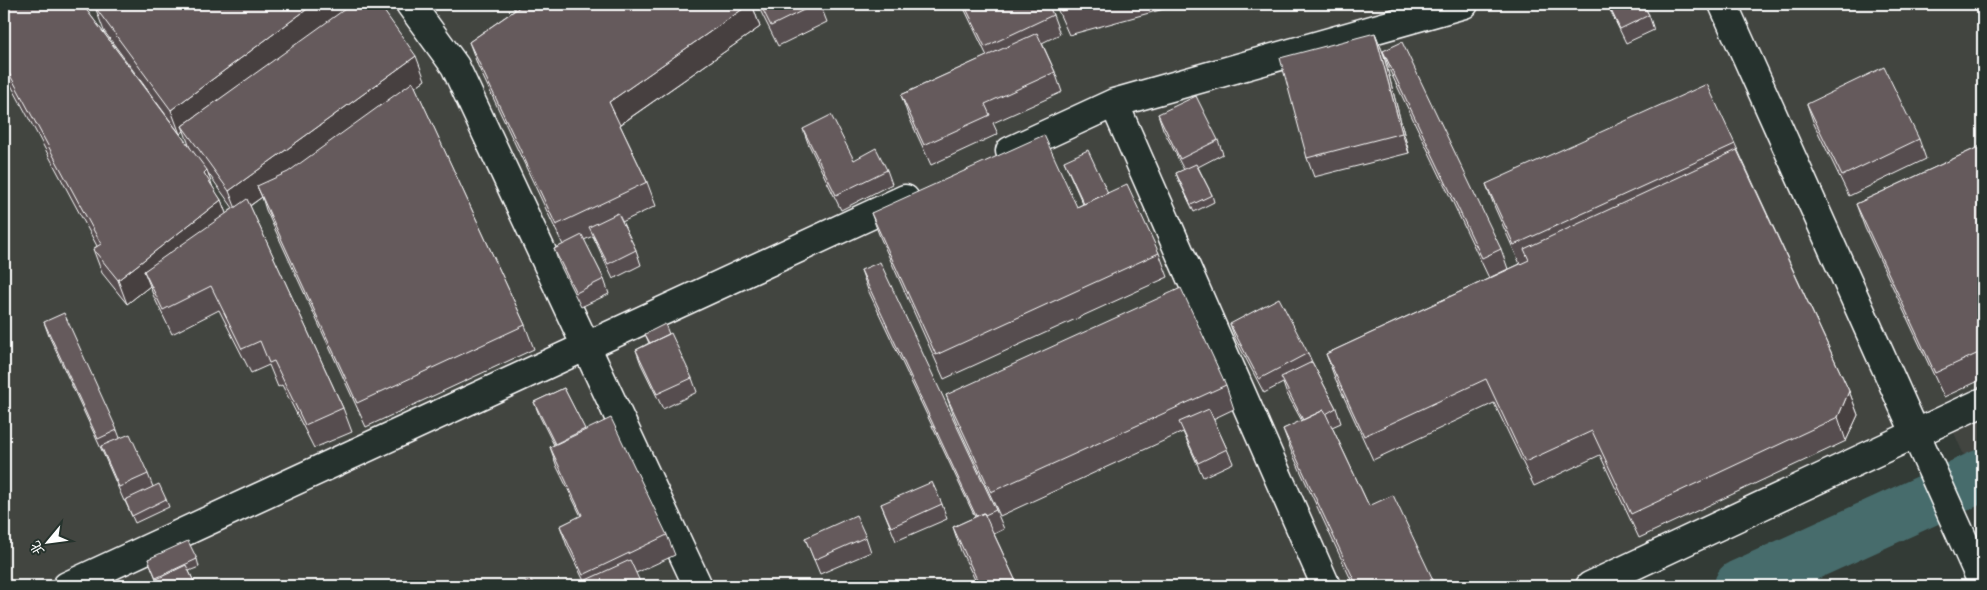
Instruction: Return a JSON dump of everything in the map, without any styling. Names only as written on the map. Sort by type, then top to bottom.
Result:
[{"type":"lane","points":[[410,4],[455,66],[698,586]]},
{"type":"lane","points":[[989,161],[1114,103],[1464,4]]},
{"type":"lane","points":[[1723,4],[1916,434],[1980,584]]},
{"type":"lane","points":[[1114,103],[1326,586]]},
{"type":"lane","points":[[67,586],[99,580],[586,346],[926,190]]},
{"type":"lane","points":[[1590,586],[1983,402]]},
{"type":"shaded area","points":[[4,4],[1983,4],[1983,497],[1944,411],[1562,586],[4,586]]},
{"type":"building","points":[[4,4],[82,4],[207,170],[204,173],[221,200],[118,280],[93,249],[101,244],[4,64]]},
{"type":"building","points":[[100,4],[314,4],[171,110],[95,7]]},
{"type":"building","points":[[352,4],[379,4],[416,56],[229,191],[182,126]]},
{"type":"building","points":[[524,4],[750,4],[609,102],[647,182],[556,225],[469,42]]},
{"type":"building","points":[[760,4],[816,4],[771,26]]},
{"type":"building","points":[[964,4],[1048,4],[1053,15],[985,47]]},
{"type":"building","points":[[1057,4],[1087,4],[1061,11]]},
{"type":"building","points":[[1608,4],[1643,4],[1649,15],[1620,29]]},
{"type":"building","points":[[1037,33],[1055,72],[985,104],[990,115],[924,145],[901,95]]},
{"type":"building","points":[[1375,33],[1402,133],[1307,158],[1280,58]]},
{"type":"building","points":[[1402,42],[1501,249],[1482,258],[1383,51]]},
{"type":"building","points":[[1884,67],[1919,139],[1842,176],[1807,104]]},
{"type":"building","points":[[413,82],[525,325],[357,403],[257,186],[288,172]]},
{"type":"building","points":[[1707,84],[1735,144],[1514,245],[1486,184]]},
{"type":"building","points":[[1196,96],[1218,140],[1180,159],[1158,114]]},
{"type":"building","points":[[831,115],[854,160],[876,148],[887,170],[836,195],[803,129]]},
{"type":"building","points":[[1044,135],[1077,207],[1127,184],[1159,253],[936,355],[871,213]]},
{"type":"building","points":[[1983,145],[1983,351],[1935,373],[1856,204]]},
{"type":"building","points":[[1088,150],[1108,193],[1084,204],[1064,161]]},
{"type":"building","points":[[1737,150],[1849,391],[1838,417],[1631,514],[1592,431],[1525,462],[1486,379],[1364,436],[1326,354],[1529,260],[1524,249]]},
{"type":"building","points":[[1196,164],[1212,195],[1191,205],[1176,173]]},
{"type":"building","points":[[247,199],[343,408],[305,425],[274,361],[269,363],[260,341],[242,349],[211,286],[163,310],[144,271]]},
{"type":"building","points":[[618,213],[636,250],[608,264],[589,227]]},
{"type":"building","points":[[582,235],[604,279],[576,293],[554,249]]},
{"type":"building","points":[[880,262],[996,510],[985,515],[984,513],[976,516],[861,270]]},
{"type":"building","points":[[1181,288],[1226,385],[991,492],[946,395]]},
{"type":"building","points":[[1279,298],[1308,353],[1259,379],[1230,324]]},
{"type":"building","points":[[64,313],[117,430],[98,439],[44,322]]},
{"type":"building","points":[[665,324],[669,334],[650,343],[645,334]]},
{"type":"building","points":[[671,333],[692,378],[657,394],[636,350]]},
{"type":"building","points":[[1312,362],[1336,408],[1326,414],[1324,410],[1303,420],[1281,377]]},
{"type":"building","points":[[564,388],[585,429],[555,444],[534,402]]},
{"type":"building","points":[[1209,409],[1227,449],[1198,463],[1179,422]]},
{"type":"building","points":[[1324,410],[1369,506],[1393,495],[1436,586],[1357,586],[1283,429]]},
{"type":"building","points":[[611,418],[667,535],[583,575],[560,526],[582,515],[550,447]]},
{"type":"building","points":[[130,434],[148,474],[119,487],[101,446]]},
{"type":"building","points":[[932,482],[942,504],[891,527],[881,504]]},
{"type":"building","points":[[159,484],[166,499],[132,516],[125,500]]},
{"type":"building","points":[[984,513],[1018,586],[980,586],[953,527]]},
{"type":"building","points":[[856,515],[866,537],[814,560],[805,538]]},
{"type":"building","points":[[188,541],[197,559],[156,578],[148,559]]},
{"type":"building","points":[[630,560],[642,586],[573,586]]},
{"type":"building","points":[[186,565],[196,586],[160,586],[157,579]]},
{"type":"building","points":[[531,580],[534,586],[516,586]]},
{"type":"waterway","points":[[1740,586],[1983,475]]}]
